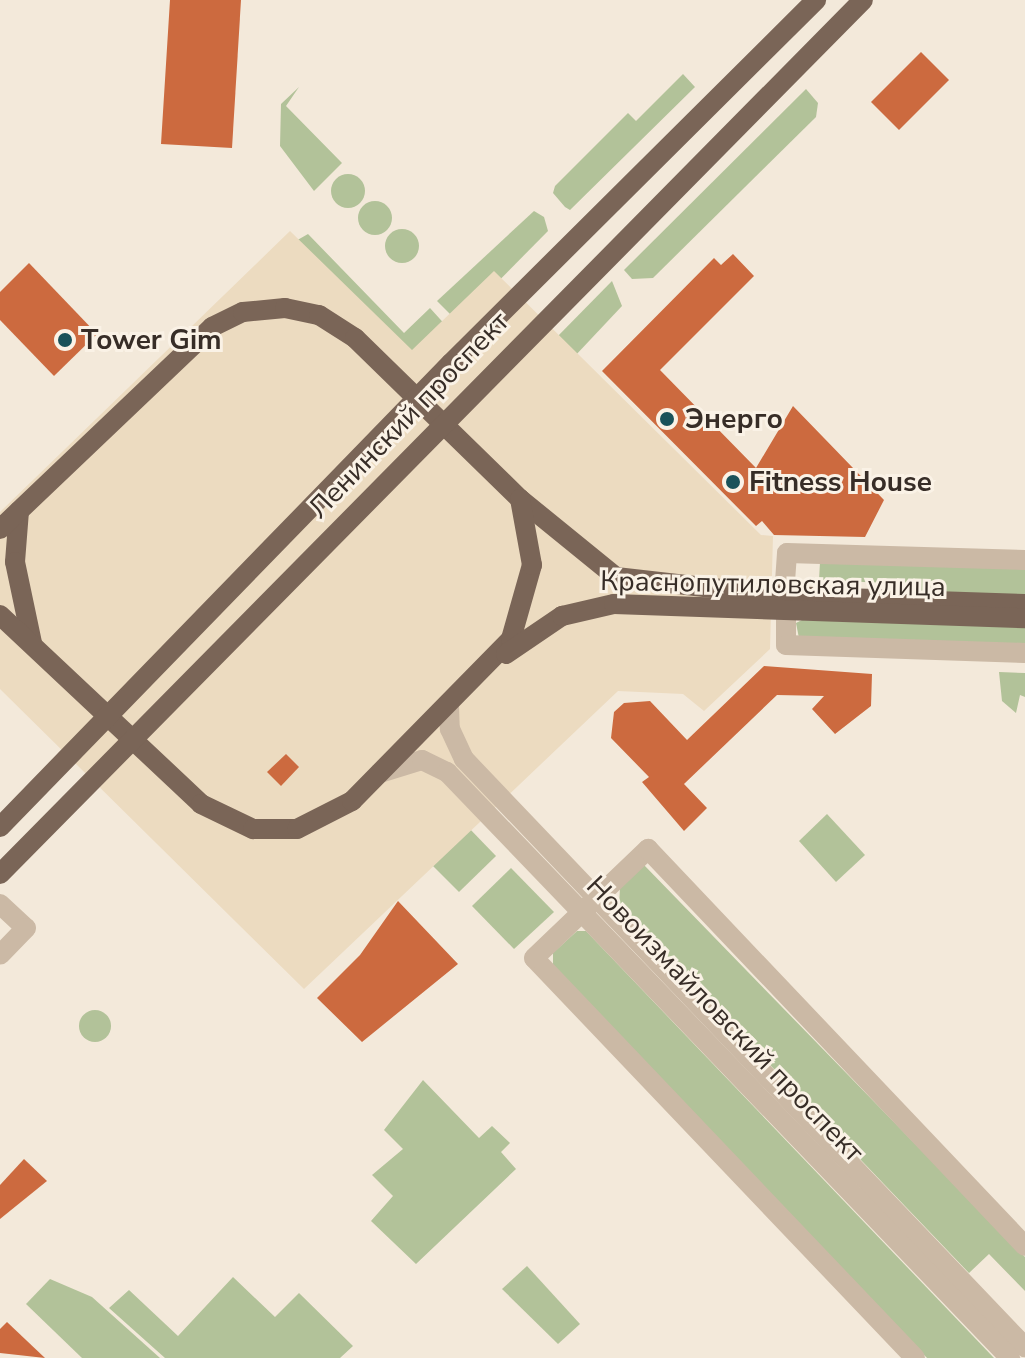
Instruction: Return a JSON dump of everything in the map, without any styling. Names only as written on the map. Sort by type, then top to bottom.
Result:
[{"type":"main road","name":"Ленинский проспект","points":[[0,827],[416,398],[816,0]]},
{"type":"main road","name":"Ленинский проспект","points":[[0,874],[442,422],[863,0]]},
{"type":"main road","name":"Краснопутиловская улица","points":[[19,511],[212,327],[243,312],[285,308],[333,322],[520,499],[616,577],[785,603],[1025,618]]},
{"type":"main road","points":[[0,615],[201,804],[253,829],[276,833],[324,818],[380,773],[490,667],[511,639],[528,591],[532,543],[520,499]]},
{"type":"main road","points":[[0,529],[19,511]]},
{"type":"main road","points":[[19,511],[15,562],[32,643]]},
{"type":"main road","name":"Краснопутиловская улица","points":[[490,667],[530,635],[587,607],[785,603],[1025,604]]},
{"type":"street","points":[[1025,560],[787,553],[785,603],[786,645],[1025,653]]},
{"type":"street","name":"Новоизмайловский проспект","points":[[449,706],[450,729],[464,759],[590,905],[1010,1358]]},
{"type":"street","name":"Новоизмайловский проспект","points":[[380,773],[422,760],[437,764],[590,905],[1025,1347]]},
{"type":"street","points":[[915,1358],[534,958],[648,849],[1025,1246]]},
{"type":"street","points":[[0,904],[26,928],[0,955]]},
{"type":"green space","points":[[683,74],[695,87],[570,210],[565,207],[553,193],[555,186],[628,113],[636,121]]},
{"type":"green space","points":[[299,87],[286,106],[342,163],[314,191],[280,146],[281,104]]},
{"type":"green space","points":[[806,89],[818,103],[816,117],[653,278],[632,279],[624,270]]},
{"type":"green space","points":[[348,174],[360,179],[365,191],[360,203],[348,208],[336,203],[331,191],[336,179]]},
{"type":"green space","points":[[375,201],[387,206],[392,218],[387,230],[375,235],[363,230],[358,218],[363,206]]},
{"type":"green space","points":[[534,211],[544,217],[548,231],[458,322],[437,301]]},
{"type":"green space","points":[[402,229],[414,234],[419,246],[414,258],[402,263],[390,258],[385,246],[390,234]]},
{"type":"green space","points":[[308,234],[404,333],[430,308],[449,329],[417,358],[294,242]]},
{"type":"green space","points":[[612,281],[622,306],[574,357],[555,339]]},
{"type":"green space","points":[[820,562],[1025,568],[1025,596],[887,591],[886,583],[819,580]]},
{"type":"green space","points":[[802,620],[1025,627],[1025,647],[799,638],[796,623]]},
{"type":"green space","points":[[999,672],[1025,673],[1025,697],[1020,695],[1016,713],[1002,701]]},
{"type":"green space","points":[[827,814],[865,855],[836,882],[799,841]]},
{"type":"green space","points":[[467,826],[496,856],[459,892],[430,863]]},
{"type":"green space","points":[[644,865],[1025,1257],[1025,1291],[989,1254],[969,1273],[619,907],[620,887]]},
{"type":"green space","points":[[511,868],[554,912],[514,949],[472,906]]},
{"type":"green space","points":[[577,931],[586,931],[994,1358],[927,1358],[553,967],[553,953]]},
{"type":"green space","points":[[95,1010],[107,1014],[111,1026],[107,1038],[95,1042],[83,1038],[79,1026],[83,1014]]},
{"type":"green space","points":[[423,1080],[479,1138],[492,1126],[510,1143],[501,1152],[516,1169],[416,1264],[371,1221],[393,1196],[372,1175],[403,1149],[384,1130]]},
{"type":"green space","points":[[527,1266],[580,1324],[558,1344],[502,1289]]},
{"type":"green space","points":[[233,1277],[275,1317],[299,1293],[353,1346],[340,1358],[165,1358],[109,1308],[129,1290],[178,1336]]},
{"type":"green space","points":[[50,1279],[92,1297],[160,1358],[82,1358],[26,1304]]},
{"type":"shaded area","points":[[290,231],[412,350],[494,271],[761,535],[773,536],[770,649],[704,711],[683,694],[618,691],[304,989],[0,689],[0,512]]},
{"type":"building","points":[[170,0],[241,0],[232,148],[161,144]]},
{"type":"building","points":[[921,52],[949,80],[899,130],[871,102]]},
{"type":"building","points":[[733,254],[754,276],[660,370],[756,468],[793,406],[884,500],[865,537],[774,535],[762,521],[756,526],[602,371],[714,258],[721,265]]},
{"type":"building","points":[[29,263],[97,334],[54,376],[0,320],[0,292]]},
{"type":"building","points":[[764,666],[872,674],[871,706],[835,734],[812,709],[824,696],[777,695],[684,784],[707,808],[684,831],[642,782],[649,777],[611,738],[614,712],[624,703],[650,701],[687,740]]},
{"type":"building","points":[[286,754],[299,767],[281,786],[267,772]]},
{"type":"building","points":[[398,901],[458,964],[362,1042],[317,998],[360,955]]},
{"type":"building","points":[[24,1159],[47,1181],[0,1219],[0,1185]]},
{"type":"building","points":[[7,1322],[45,1358],[0,1353],[0,1329]]},
{"type":"place","name":"Tower Gim","points":[[65,340]]},
{"type":"place","name":"Энерго","points":[[667,419]]},
{"type":"place","name":"Fitness House","points":[[733,482]]}]
